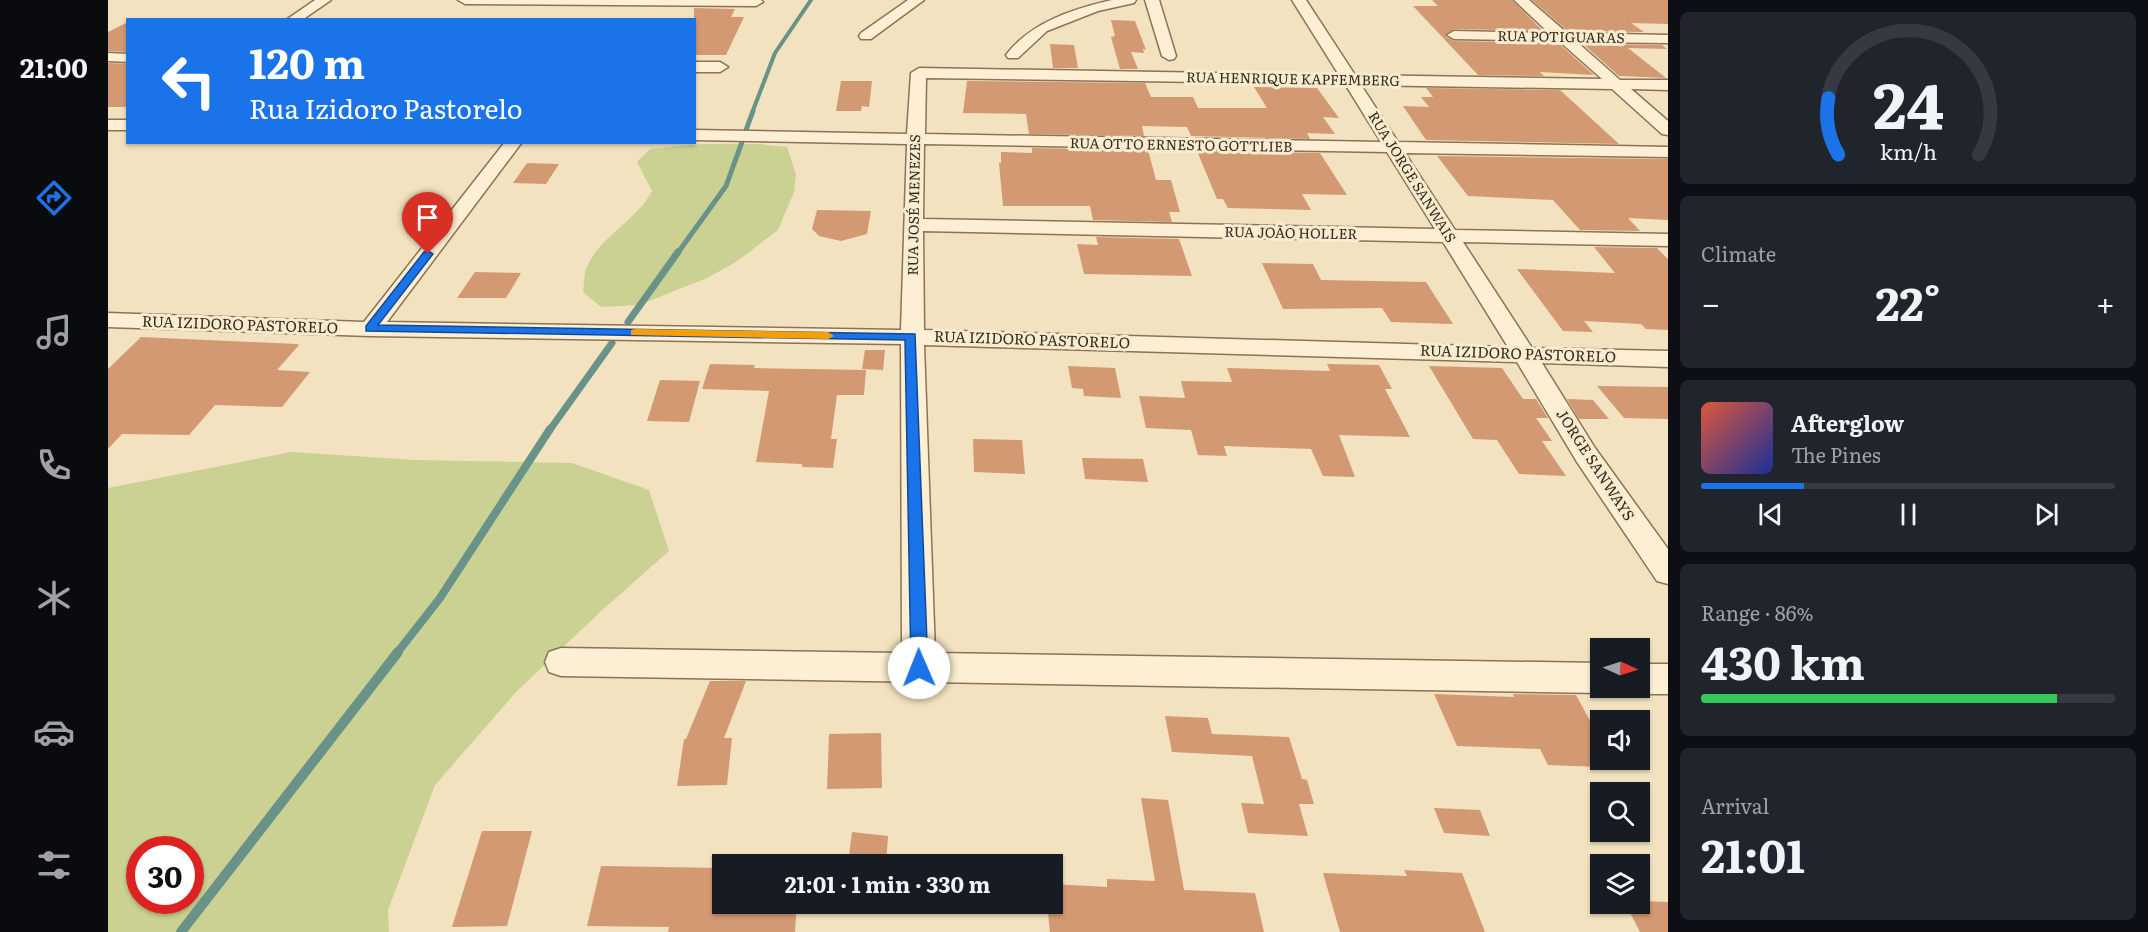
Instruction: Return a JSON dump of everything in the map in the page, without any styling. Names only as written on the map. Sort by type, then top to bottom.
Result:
[{"type":"street","points":[[295,18],[324,0]]},
{"type":"street","points":[[465,0],[616,4],[756,2]]},
{"type":"street","points":[[866,36],[917,0]]},
{"type":"street","points":[[1013,55],[1042,28],[1094,8],[1130,0]]},
{"type":"street","points":[[1152,0],[1168,56]]},
{"type":"street","name":"RUA JORGE SANWAIS","points":[[1299,0],[1525,355]]},
{"type":"street","points":[[1521,0],[1668,130]]},
{"type":"street","name":"RUA POTIGUARAS","points":[[1454,35],[1668,39]]},
{"type":"street","points":[[108,57],[126,58]]},
{"type":"street","points":[[696,67],[720,67]]},
{"type":"street","name":"RUA HENRIQUE KAPFEMBERG","points":[[919,73],[1668,85]]},
{"type":"street","name":"RUA JOSÉ MENEZES","points":[[919,73],[915,139],[911,337],[919,668]]},
{"type":"street","points":[[108,125],[126,125]]},
{"type":"street","name":"RUA OTTO ERNESTO GOTTLIEB","points":[[696,135],[1668,152]]},
{"type":"street","points":[[370,329],[512,144]]},
{"type":"street","name":"RUA JOÃO HOLLER","points":[[913,225],[1668,240]]},
{"type":"street","name":"RUA IZIDORO PASTORELO","points":[[108,320],[370,329],[911,337],[1668,359]]},
{"type":"street","name":"JORGE SANWAYS","points":[[1525,355],[1586,455],[1668,572]]},
{"type":"street","points":[[561,662],[1590,678]]},
{"type":"street","points":[[1650,679],[1668,679]]},
{"type":"green space","points":[[703,144],[758,144],[787,147],[796,175],[794,192],[778,230],[736,262],[707,278],[639,305],[601,307],[583,292],[585,272],[598,249],[636,212],[652,191],[637,162],[650,149]]},
{"type":"green space","points":[[291,452],[415,460],[572,463],[649,490],[669,551],[599,613],[516,692],[435,785],[388,910],[389,932],[108,932],[108,488]]},
{"type":"building","points":[[1432,0],[1512,0],[1543,31],[1454,29],[1445,36],[1454,41],[1558,43],[1594,75],[1540,72],[1544,76],[1478,75],[1413,6],[1438,6]]},
{"type":"building","points":[[1532,0],[1668,0],[1668,24],[1631,23],[1644,32],[1568,31]]},
{"type":"building","points":[[694,8],[735,9],[731,17],[744,17],[726,55],[696,55],[696,18],[694,18]]},
{"type":"building","points":[[1111,20],[1135,21],[1146,50],[1143,49],[1144,53],[1131,52],[1138,69],[1120,69],[1111,37],[1115,36]]},
{"type":"building","points":[[126,23],[126,52],[108,51],[108,32]]},
{"type":"building","points":[[1050,44],[1074,45],[1078,68],[1053,68]]},
{"type":"building","points":[[1583,44],[1662,45],[1667,49],[1628,48],[1666,78],[1619,76]]},
{"type":"building","points":[[108,63],[126,64],[126,107],[108,107]]},
{"type":"building","points":[[841,81],[872,81],[869,107],[862,106],[861,111],[836,111]]},
{"type":"building","points":[[967,81],[1145,83],[1151,97],[1193,97],[1198,108],[1267,108],[1254,87],[1317,88],[1339,118],[1323,117],[1335,134],[1307,133],[1310,139],[1191,136],[1187,127],[1142,126],[1144,136],[1029,134],[1026,114],[963,113]]},
{"type":"building","points":[[1426,88],[1560,90],[1619,144],[1426,140],[1403,106],[1429,107],[1421,97],[1433,97]]},
{"type":"building","points":[[1032,148],[1148,150],[1156,180],[1171,180],[1180,212],[1169,212],[1172,222],[1093,220],[1090,206],[1003,206],[999,163],[1001,163],[1001,152],[1032,153]]},
{"type":"building","points":[[1197,151],[1320,153],[1347,195],[1302,194],[1311,210],[1228,208],[1223,199],[1217,199]]},
{"type":"building","points":[[1437,156],[1668,159],[1668,220],[1628,218],[1640,231],[1580,230],[1553,200],[1468,196]]},
{"type":"building","points":[[527,163],[559,164],[546,184],[513,183]]},
{"type":"building","points":[[817,210],[871,211],[867,234],[841,241],[819,236],[812,229]]},
{"type":"building","points":[[1096,237],[1179,239],[1192,276],[1084,274],[1077,244],[1098,245]]},
{"type":"building","points":[[1594,247],[1657,248],[1668,259],[1668,330],[1646,329],[1641,324],[1584,321],[1593,332],[1563,331],[1517,269],[1615,273]]},
{"type":"building","points":[[1262,263],[1313,264],[1321,280],[1426,282],[1453,324],[1391,322],[1382,308],[1283,309]]},
{"type":"building","points":[[475,272],[521,273],[506,298],[457,298]]},
{"type":"building","points":[[141,337],[297,344],[299,345],[277,370],[310,372],[282,407],[215,405],[189,435],[122,434],[108,449],[108,369]]},
{"type":"building","points":[[865,350],[885,350],[883,370],[862,369]]},
{"type":"building","points":[[710,364],[755,365],[754,368],[866,370],[864,395],[837,395],[831,439],[837,439],[833,468],[756,462],[769,391],[702,389]]},
{"type":"building","points":[[1327,364],[1379,365],[1392,389],[1385,389],[1410,437],[1339,435],[1355,477],[1323,476],[1311,449],[1224,446],[1227,456],[1198,455],[1191,430],[1146,428],[1139,396],[1185,398],[1181,381],[1232,382],[1227,368],[1330,371]]},
{"type":"building","points":[[1068,366],[1115,368],[1121,398],[1084,396],[1083,389],[1072,388]]},
{"type":"building","points":[[1429,366],[1502,368],[1523,399],[1536,399],[1548,418],[1536,418],[1552,441],[1542,441],[1566,476],[1519,474],[1497,440],[1473,439]]},
{"type":"building","points":[[660,380],[700,381],[689,422],[647,421]]},
{"type":"building","points":[[1597,386],[1668,387],[1668,419],[1624,418]]},
{"type":"building","points":[[1567,399],[1593,400],[1609,419],[1579,419]]},
{"type":"building","points":[[973,439],[1022,440],[1025,474],[974,472]]},
{"type":"building","points":[[1082,458],[1143,459],[1148,482],[1085,479]]},
{"type":"building","points":[[710,681],[746,681],[724,738],[732,738],[727,785],[677,786],[684,739],[686,739]]},
{"type":"building","points":[[1434,694],[1514,697],[1513,694],[1576,695],[1590,721],[1590,767],[1548,765],[1540,749],[1457,746]]},
{"type":"building","points":[[1165,716],[1208,718],[1212,734],[1289,737],[1302,779],[1307,780],[1314,804],[1299,804],[1308,836],[1248,833],[1241,803],[1264,804],[1252,756],[1172,752]]},
{"type":"building","points":[[881,733],[882,788],[827,789],[829,734]]},
{"type":"building","points":[[1141,798],[1168,800],[1184,890],[1255,893],[1264,932],[1050,932],[1048,914],[1063,914],[1063,885],[1107,887],[1107,879],[1155,881]]},
{"type":"building","points":[[1434,808],[1480,810],[1490,836],[1444,833]]},
{"type":"building","points":[[482,831],[532,831],[507,926],[452,927]]},
{"type":"building","points":[[852,832],[888,836],[887,854],[849,854]]},
{"type":"building","points":[[601,866],[712,868],[712,914],[796,914],[795,932],[668,932],[669,927],[587,926]]},
{"type":"building","points":[[1404,870],[1462,873],[1485,932],[1340,932],[1323,873],[1407,876]]},
{"type":"building","points":[[1650,901],[1668,902],[1668,932],[1640,932],[1631,914],[1650,914]]},
{"type":"waterway","points":[[752,113],[775,53],[811,0]]},
{"type":"waterway","points":[[746,130],[753,111]]},
{"type":"waterway","points":[[677,254],[726,186],[742,142]]},
{"type":"waterway","points":[[628,322],[678,252]]},
{"type":"waterway","points":[[549,431],[612,343]]},
{"type":"waterway","points":[[397,653],[440,598],[550,429]]},
{"type":"waterway","points":[[181,932],[398,652]]},
{"type":"slow traffic","points":[[635,333],[828,336]]},
{"type":"route","points":[[428,254],[370,329],[911,337],[919,668]]}]
